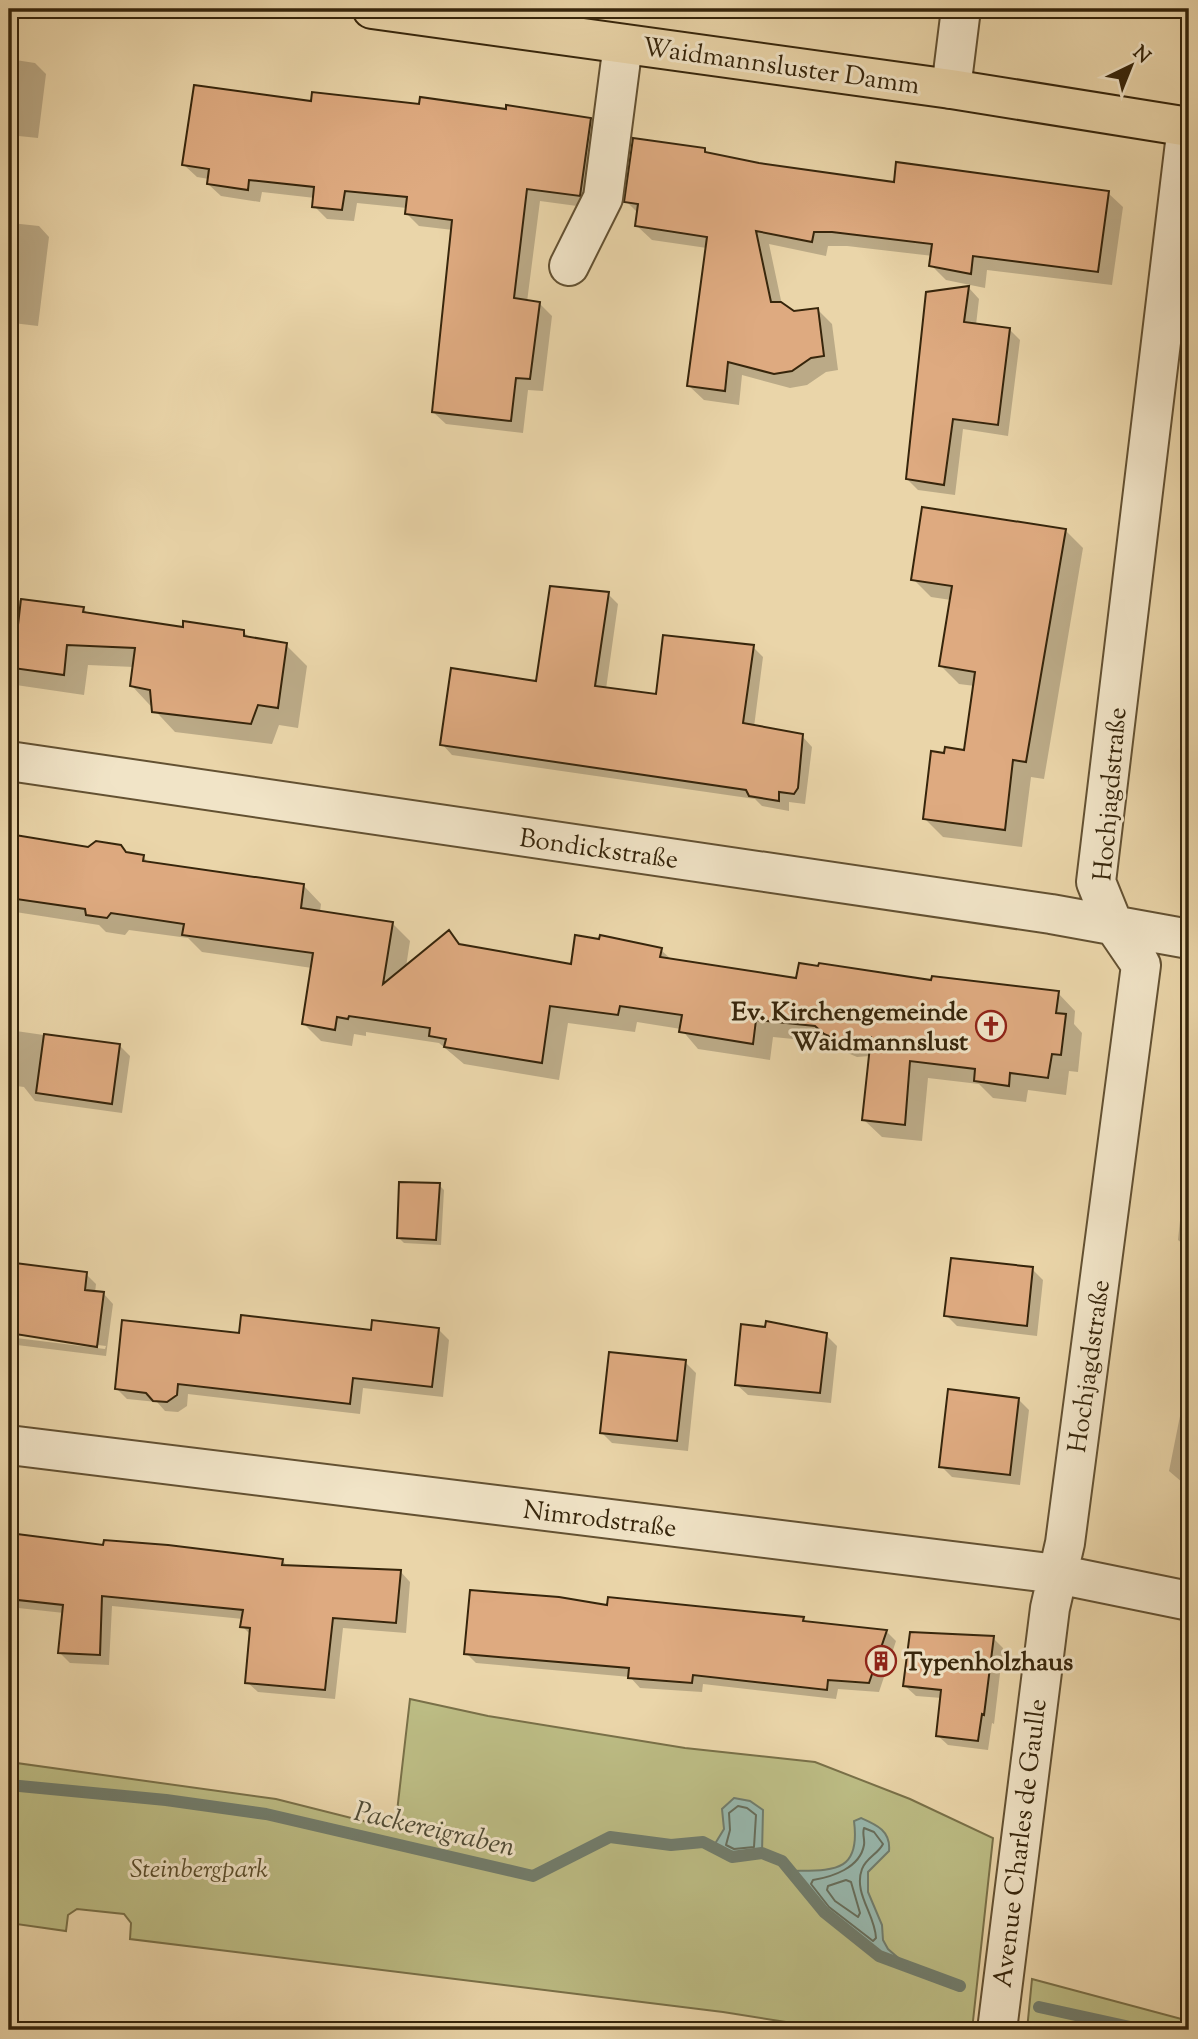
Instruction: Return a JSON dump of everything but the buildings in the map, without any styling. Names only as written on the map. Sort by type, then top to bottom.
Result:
[{"type":"main road","name":"Waidmannsluster Damm","points":[[372,9],[951,89],[1188,127]]},
{"type":"street","points":[[951,89],[961,9]]},
{"type":"street","points":[[569,266],[603,198],[623,44]]},
{"type":"street","name":"Hochjagdstraße","points":[[1057,1574],[1067,1529],[1141,965],[1113,923],[1096,882],[1188,127]]},
{"type":"street","name":"Bondickstraße","points":[[9,761],[1113,923],[1189,939]]},
{"type":"street","name":"Nimrodstraße","points":[[9,1446],[1057,1574],[1189,1601]]},
{"type":"street","name":"Avenue Charles de Gaulle","points":[[997,2030],[1049,1608],[1057,1574]]},
{"type":"green space","name":"Steinbergpark","points":[[410,1699],[488,1716],[685,1748],[815,1762],[910,1799],[993,1838],[972,2030],[837,2030],[723,2012],[130,1939],[131,1923],[124,1914],[77,1909],[68,1915],[66,1931],[9,1923],[9,1762],[276,1799],[395,1829]]},
{"type":"green space","points":[[1032,1979],[1189,2021],[1189,2030],[1027,2030]]},
{"type":"water","points":[[734,1798],[750,1801],[763,1810],[762,1853],[732,1857],[713,1847],[724,1829],[722,1809]]},
{"type":"water","points":[[861,1818],[877,1826],[888,1838],[889,1851],[868,1872],[868,1892],[882,1925],[883,1940],[888,1949],[910,1968],[858,1940],[816,1901],[790,1871],[840,1866],[848,1860],[853,1851],[854,1821]]},
{"type":"waterway","name":"Packereigraben","points":[[9,1785],[166,1800],[266,1814],[533,1876],[610,1837],[671,1845],[703,1842],[732,1857],[762,1853],[782,1861],[824,1912],[879,1956],[960,1986]]},
{"type":"waterway","name":"Packereigraben","points":[[1039,2007],[1144,2030]]},
{"type":"place","name":"Ev. Kirchengemeinde Waidmannslust","points":[[991,1026]]},
{"type":"place","name":"Typenholzhaus","points":[[881,1661]]}]
